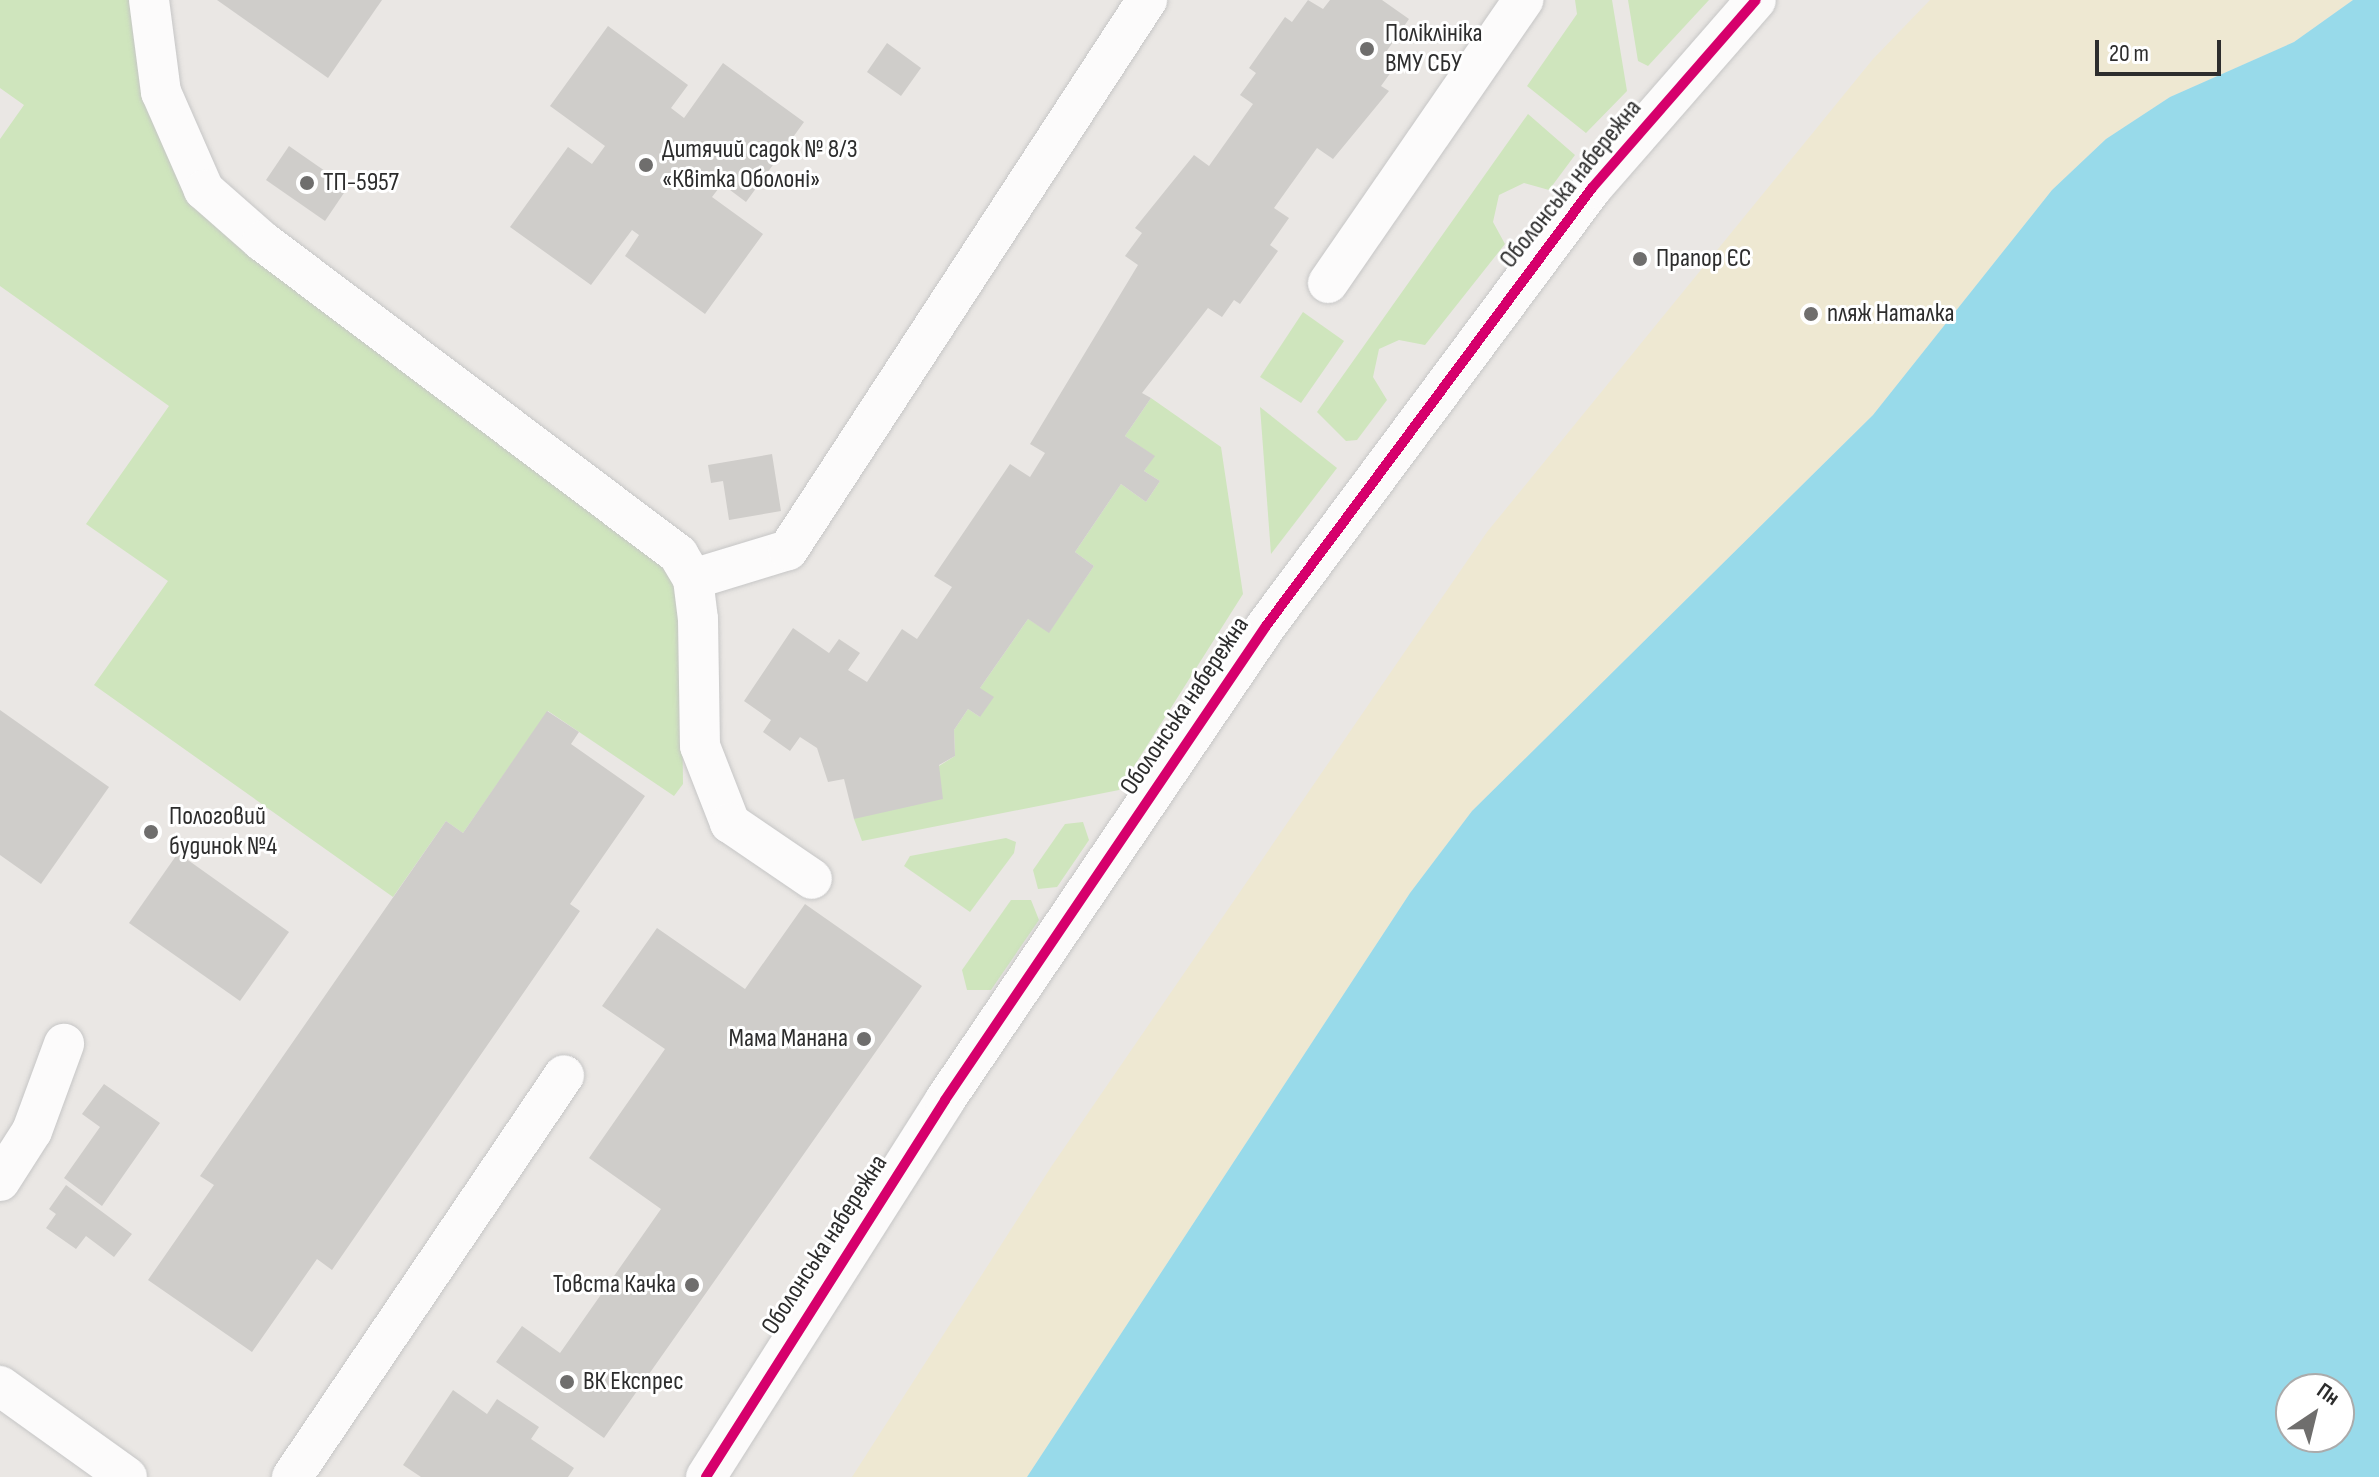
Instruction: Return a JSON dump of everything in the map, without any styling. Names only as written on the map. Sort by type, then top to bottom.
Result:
[{"type":"street","points":[[149,0],[161,92],[204,190],[262,241],[678,554],[693,579],[700,746],[730,823],[812,879]]},
{"type":"street","points":[[693,579],[788,550],[1147,0]]},
{"type":"street","points":[[1328,283],[1523,0]]},
{"type":"street","name":"Оболонська набережна","points":[[706,1477],[936,1113],[1266,626],[1592,188],[1756,0]]},
{"type":"street","points":[[0,1181],[32,1131],[64,1044]]},
{"type":"street","points":[[292,1477],[564,1075]]},
{"type":"street","points":[[0,1386],[127,1477]]},
{"type":"green space","points":[[0,0],[131,0],[149,107],[190,205],[669,559],[681,586],[683,784],[674,796],[548,711],[463,833],[446,821],[393,897],[94,685],[168,581],[86,524],[169,406],[0,286],[0,139],[24,105],[0,88]]},
{"type":"green space","points":[[1575,0],[1612,0],[1627,91],[1586,133],[1527,86],[1577,14]]},
{"type":"green space","points":[[1628,0],[1709,0],[1648,66],[1638,61]]},
{"type":"green space","points":[[1528,114],[1575,155],[1549,190],[1524,183],[1499,195],[1493,222],[1505,244],[1425,345],[1399,340],[1379,349],[1373,377],[1387,400],[1357,440],[1346,441],[1317,412]]},
{"type":"green space","points":[[1303,312],[1344,341],[1301,403],[1260,377]]},
{"type":"green space","points":[[1151,398],[1221,447],[1243,594],[1119,790],[862,841],[854,819],[955,756],[954,730],[968,709],[980,717],[980,688],[1028,619],[1049,632],[1094,566],[1075,552],[1121,484],[1146,502],[1160,481],[1144,471],[1154,456],[1125,436]]},
{"type":"green space","points":[[1260,407],[1337,468],[1271,554]]},
{"type":"green space","points":[[1083,822],[1089,840],[1057,887],[1038,889],[1033,870],[1065,824]]},
{"type":"green space","points":[[1006,838],[1016,842],[1014,853],[970,912],[904,866],[910,856]]},
{"type":"green space","points":[[1011,900],[1031,900],[1039,920],[991,990],[967,990],[962,970]]},
{"type":"sand","points":[[1930,0],[2353,0],[2294,42],[2170,97],[2106,139],[2052,190],[1873,415],[1472,811],[1410,893],[1027,1477],[852,1477],[1051,1167],[1487,532],[1873,59]]},
{"type":"water","points":[[2353,0],[2379,0],[2379,1477],[1027,1477],[1410,893],[1472,811],[1873,415],[2052,190],[2106,139],[2170,97],[2294,42]]},
{"type":"building","points":[[217,0],[382,0],[328,78]]},
{"type":"building","points":[[1308,0],[1323,9],[1330,0],[1382,0],[1409,19],[1386,52],[1399,61],[1381,86],[1389,91],[1333,159],[1317,148],[1274,208],[1289,218],[1270,245],[1278,251],[1240,304],[1234,300],[1222,317],[1208,308],[1142,393],[1151,398],[1125,436],[1155,456],[1144,471],[1160,481],[1146,502],[1121,484],[1075,552],[1094,566],[1049,633],[1028,619],[980,688],[994,697],[980,717],[968,709],[954,730],[955,756],[939,765],[943,799],[854,819],[844,779],[828,782],[817,748],[800,737],[790,751],[763,732],[771,720],[744,701],[793,628],[829,653],[839,639],[860,653],[848,670],[867,682],[902,629],[917,639],[952,587],[934,576],[1010,464],[1030,477],[1045,453],[1030,444],[1138,265],[1125,256],[1142,233],[1135,228],[1194,155],[1209,166],[1253,104],[1240,95],[1256,73],[1249,68],[1285,17],[1292,22]]},
{"type":"building","points":[[608,26],[688,85],[671,108],[684,118],[723,63],[804,122],[746,202],[722,184],[712,197],[763,234],[705,314],[625,256],[639,235],[632,230],[591,285],[510,227],[568,147],[592,164],[605,146],[550,106]]},
{"type":"building","points":[[887,43],[921,68],[901,96],[867,72]]},
{"type":"building","name":"ТП-5957","points":[[289,146],[348,187],[325,221],[266,180]]},
{"type":"building","points":[[772,454],[781,511],[729,520],[723,481],[711,483],[708,465]]},
{"type":"building","points":[[0,710],[109,787],[41,884],[0,855]]},
{"type":"building","points":[[547,711],[579,732],[571,744],[645,796],[570,904],[580,911],[332,1270],[317,1259],[252,1352],[148,1280],[214,1185],[200,1176],[446,821],[463,833]]},
{"type":"building","points":[[178,853],[289,932],[240,1001],[129,923]]},
{"type":"building","points":[[805,904],[922,986],[604,1438],[496,1362],[522,1326],[560,1353],[661,1209],[589,1158],[665,1049],[602,1006],[657,928],[745,989]]},
{"type":"building","points":[[104,1084],[160,1123],[102,1206],[64,1178],[100,1127],[82,1114]]},
{"type":"building","points":[[66,1185],[132,1234],[114,1257],[86,1236],[76,1249],[46,1228],[56,1214],[49,1209]]},
{"type":"building","points":[[453,1390],[487,1414],[497,1399],[539,1427],[531,1439],[574,1468],[568,1477],[421,1477],[403,1465]]},
{"type":"cycle path","points":[[706,1477],[945,1100],[1266,626],[1592,188],[1756,0]]},
{"type":"place","name":"Поліклініка ВМУ СБУ","points":[[1367,49]]},
{"type":"place","name":"Дитячий садок № 8/3 «Квітка Оболоні»","points":[[646,165]]},
{"type":"place","name":"ТП-5957","points":[[307,183]]},
{"type":"place","name":"Прапор ЄС","points":[[1640,259]]},
{"type":"place","name":"пляж Наталка","points":[[1811,314]]},
{"type":"place","name":"Пологовий будинок №4","points":[[151,832]]},
{"type":"place","name":"Мама Манана","points":[[864,1039]]},
{"type":"place","name":"Товста Качка","points":[[692,1285]]},
{"type":"place","name":"ВК Експрес","points":[[567,1382]]}]
